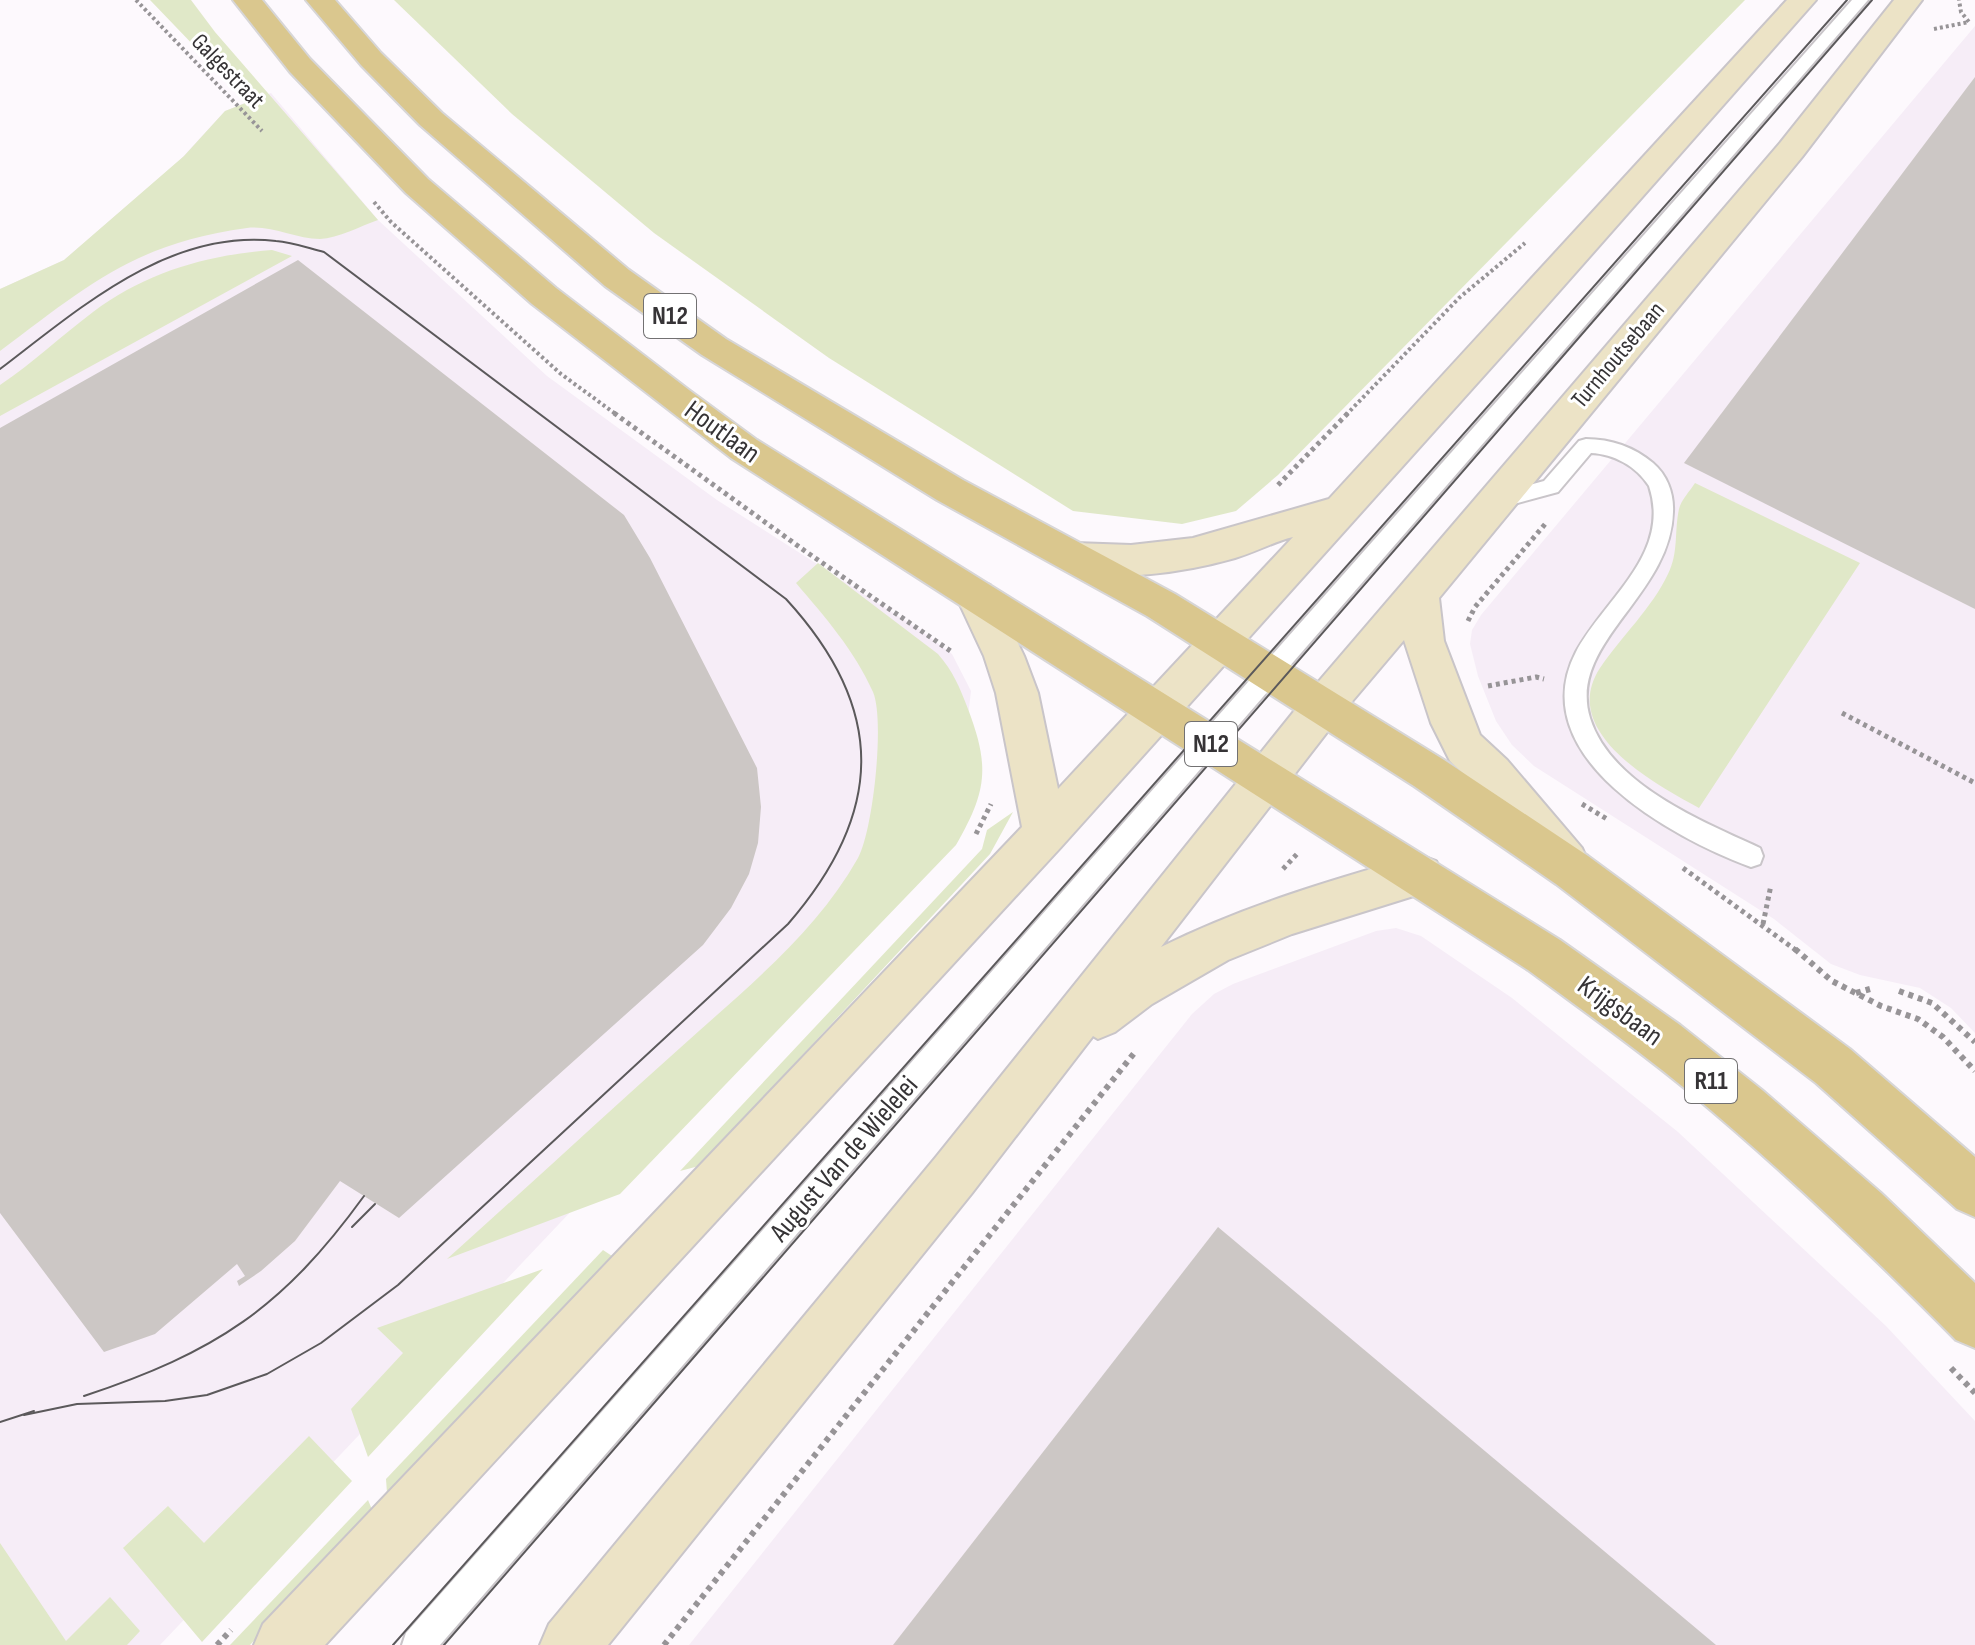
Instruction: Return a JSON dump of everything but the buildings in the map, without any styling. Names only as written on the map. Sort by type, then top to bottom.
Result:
[{"type":"main road","name":"Houtlaan","points":[[247,0],[312,79],[375,147],[491,253],[744,449],[1265,778]]},
{"type":"main road","name":"N12","points":[[320,0],[371,59],[431,119],[617,278],[714,347],[950,490],[1161,605],[1323,706],[1044,1062],[570,1645]]},
{"type":"main road","points":[[1219,641],[1802,0]]},
{"type":"main road","name":"Turnhoutsebaan","points":[[1323,706],[1837,95],[1875,39],[1908,0]]},
{"type":"main road","points":[[1075,558],[1131,560],[1193,553],[1233,544],[1265,530],[1342,509]]},
{"type":"main road","points":[[1419,595],[1424,641],[1465,748],[1492,773],[1572,870]]},
{"type":"main road","points":[[976,596],[1004,656],[1017,693],[1045,833]]},
{"type":"main road","name":"N12","points":[[284,1645],[1045,833],[1219,641]]},
{"type":"main road","points":[[1323,706],[1572,870],[1833,1066],[1975,1191]]},
{"type":"main road","name":"Krijgsbaan","points":[[1265,778],[1544,955],[1663,1042],[1783,1140],[1900,1245],[1975,1321]]},
{"type":"main road","points":[[1044,1062],[1140,985],[1218,940],[1420,875]]},
{"type":"lane","name":"Turnhoutsebaan","points":[[1270,673],[1860,0]]},
{"type":"lane","points":[[1499,500],[1551,487],[1586,446],[1607,445],[1638,461],[1652,473],[1661,488],[1662,532],[1657,550],[1648,569],[1594,640],[1580,665],[1575,686],[1578,717],[1589,744],[1613,773],[1666,815],[1751,856]]},
{"type":"lane","name":"August Van de Wielelei","points":[[418,1645],[1270,673]]},
{"type":"path","name":"Galgestraat","points":[[136,0],[262,131]]},
{"type":"path","points":[[1270,494],[1459,298],[1531,237]]},
{"type":"path","points":[[1462,632],[1475,607],[1555,513]]},
{"type":"path","points":[[1481,687],[1536,677],[1575,686]]},
{"type":"path","points":[[1842,713],[1975,783]]},
{"type":"path","points":[[1763,924],[1772,881]]},
{"type":"path","points":[[1855,993],[1870,989]]},
{"type":"path","points":[[1899,991],[1929,1000],[1946,1011],[1975,1042]]},
{"type":"path","points":[[1881,1006],[1918,1019],[1943,1037],[1975,1071]]},
{"type":"path","points":[[664,1645],[1138,1049]]},
{"type":"path","points":[[1943,1361],[1975,1393]]},
{"type":"shaded area","points":[[1975,26],[1975,1033],[1951,1008],[1920,988],[1860,975],[1831,964],[1774,919],[1534,766],[1512,745],[1496,721],[1478,676],[1470,644],[1472,630],[1481,615]]},
{"type":"shaded area","points":[[271,93],[378,220],[547,376],[717,500],[920,630],[952,654],[971,691],[958,803],[160,1645],[0,1645],[0,289],[64,260],[180,160],[225,111]]},
{"type":"shaded area","points":[[1396,928],[1421,936],[1512,998],[1678,1132],[1886,1326],[1975,1421],[1975,1645],[689,1645],[1192,1014],[1214,994],[1233,984],[1376,931]]},
{"type":"green space","points":[[150,0],[191,0],[215,32],[378,220],[320,239],[247,228],[173,244],[143,256],[87,287],[0,351],[0,289],[64,260],[184,156],[225,111],[248,102]]},
{"type":"green space","points":[[394,0],[1745,0],[1278,475],[1236,511],[1182,524],[1073,511],[829,358],[654,233],[512,114]]},
{"type":"green space","points":[[272,250],[292,256],[0,416],[0,385],[113,298],[156,276],[201,261]]},
{"type":"green space","points":[[1695,483],[1860,563],[1699,808],[1659,785],[1617,753],[1601,734],[1592,714],[1590,691],[1600,668],[1654,599],[1668,574],[1674,558],[1679,509]]},
{"type":"green space","points":[[818,563],[938,654],[952,673],[975,729],[982,763],[979,794],[956,845],[620,1194],[447,1259],[777,960],[821,912],[858,858],[873,801],[878,726],[876,706],[866,677],[848,648],[796,583]]},
{"type":"green space","points":[[1013,812],[990,854],[699,1166],[680,1171],[982,849],[987,830]]},
{"type":"green space","points":[[603,1250],[612,1256],[387,1493],[386,1479]]},
{"type":"green space","points":[[543,1269],[368,1457],[351,1409],[403,1353],[377,1328]]},
{"type":"green space","points":[[309,1436],[352,1481],[202,1642],[123,1548],[168,1506],[204,1543]]},
{"type":"green space","points":[[368,1500],[373,1512],[250,1645],[230,1645]]},
{"type":"green space","points":[[0,1543],[66,1641],[110,1597],[140,1631],[127,1645],[0,1645]]},
{"type":"tram line","points":[[393,1645],[1847,0]]},
{"type":"tram line","points":[[444,1645],[1872,0]]},
{"type":"tram line","points":[[0,369],[94,299],[162,260],[199,247],[237,240],[282,242],[324,252],[786,599],[819,640],[843,680],[857,721],[861,761],[857,801],[843,841],[820,882],[788,924],[398,1285],[321,1343],[267,1374],[207,1395],[165,1401],[77,1404],[24,1415]]},
{"type":"tram line","points":[[84,1396],[172,1362],[243,1322],[304,1269],[364,1196]]},
{"type":"tram line","points":[[352,1227],[375,1204]]},
{"type":"tram line","points":[[0,1422],[34,1411]]}]
